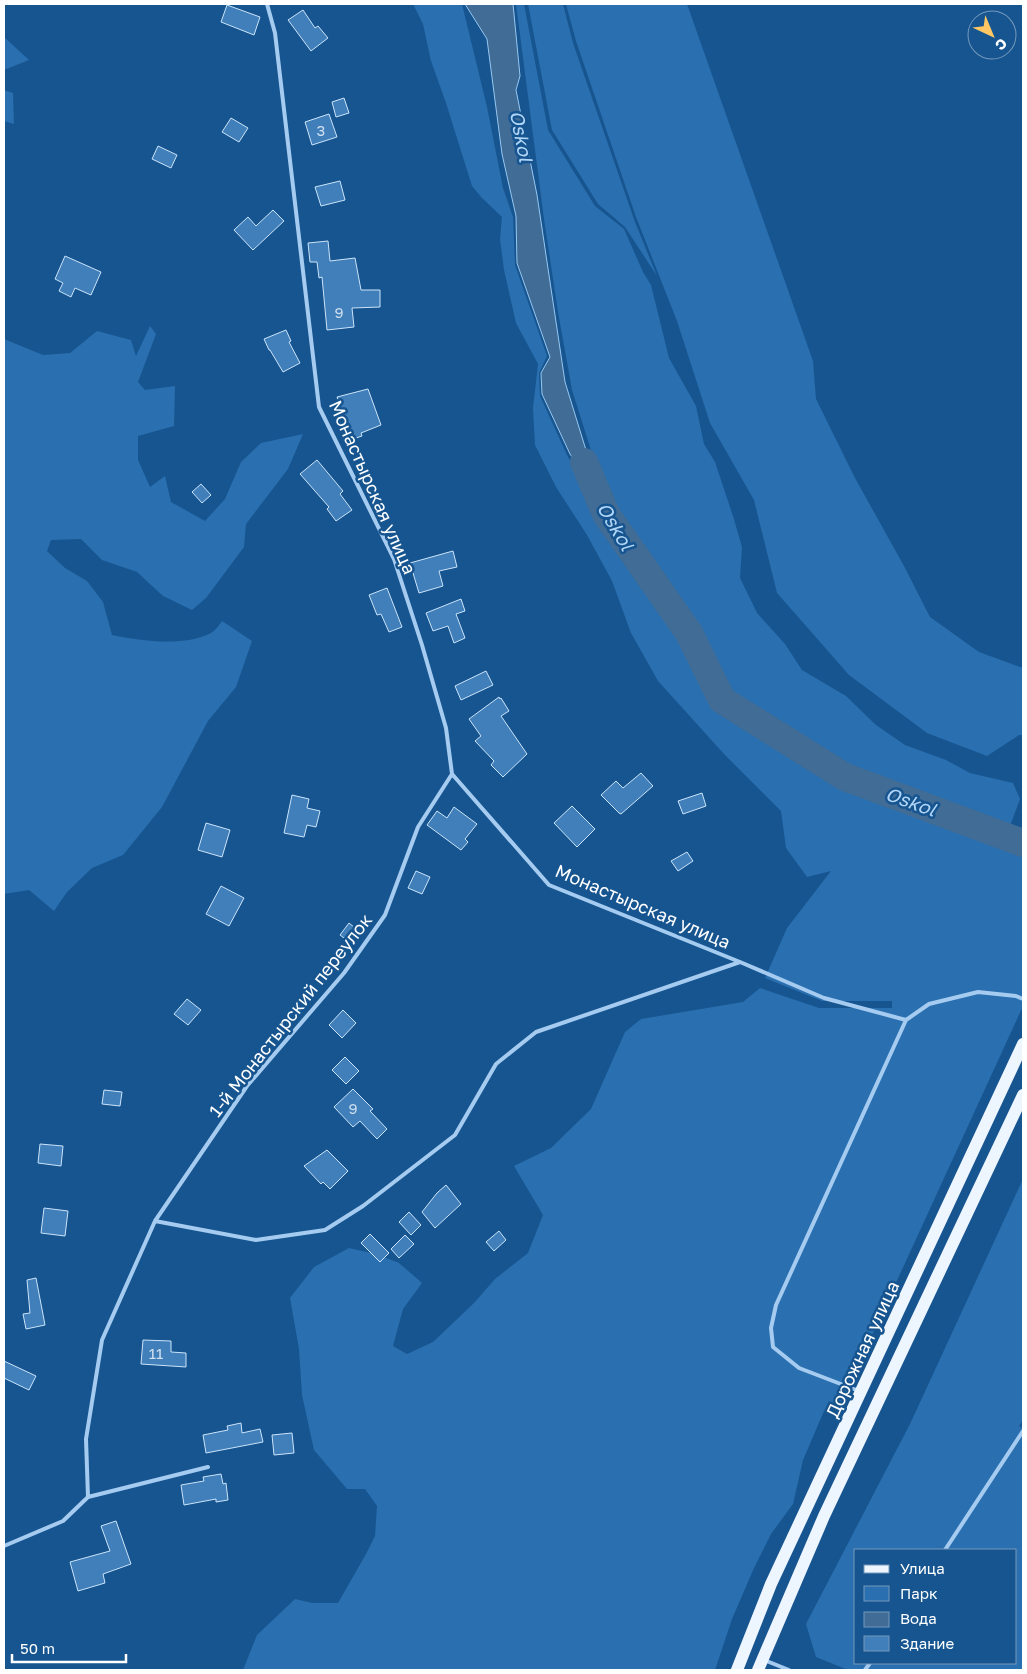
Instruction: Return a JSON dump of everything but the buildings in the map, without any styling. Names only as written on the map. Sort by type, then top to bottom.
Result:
[{"type":"main road","name":"Дорожная улица","points":[[737,1670],[771,1584],[1023,1044]]},
{"type":"main road","points":[[760,1664],[824,1516],[1023,1095]]},
{"type":"lane","name":"Монастырская улица","points":[[267,4],[275,32],[320,407],[394,559],[446,728],[452,774],[549,885],[824,998],[906,1020]]},
{"type":"lane","name":"1-й Монастырский переулок","points":[[88,1496],[86,1439],[102,1340],[155,1221],[247,1086],[344,973],[385,915],[418,827],[452,774]]},
{"type":"lane","points":[[155,1221],[256,1240],[325,1230],[363,1206],[455,1135],[496,1064],[536,1032],[740,962]]},
{"type":"lane","points":[[861,1392],[799,1368],[773,1347],[772,1328],[776,1305],[906,1020],[929,1004],[978,992],[1016,996],[1023,999]]},
{"type":"lane","points":[[945,1549],[1023,1431]]},
{"type":"lane","points":[[4,1546],[62,1522],[88,1496],[208,1467]]},
{"type":"lane","points":[[760,1664],[788,1670]]},
{"type":"green space","points":[[413,4],[462,4],[487,107],[503,188],[513,217],[515,265],[547,356],[539,373],[540,396],[567,455],[601,516],[683,637],[719,704],[842,781],[1023,845],[1023,1006],[839,1407],[824,1411],[803,1460],[793,1504],[771,1534],[754,1568],[732,1619],[715,1670],[243,1670],[257,1635],[295,1599],[312,1603],[338,1603],[375,1536],[377,1506],[365,1489],[347,1489],[314,1450],[302,1395],[299,1349],[290,1298],[314,1267],[349,1248],[376,1254],[399,1263],[422,1283],[403,1309],[393,1346],[407,1354],[433,1342],[474,1303],[495,1279],[528,1253],[543,1215],[514,1166],[551,1148],[591,1109],[625,1032],[641,1019],[743,1002],[760,988],[819,1008],[892,1008],[892,1001],[822,1001],[765,978],[787,928],[831,871],[807,877],[786,848],[781,811],[724,754],[658,681],[631,633],[612,581],[587,535],[556,487],[535,445],[533,408],[538,364],[516,323],[504,270],[500,239],[502,217],[472,186],[431,61],[423,24]]},
{"type":"green space","points":[[516,4],[524,4],[548,130],[595,206],[624,229],[643,272],[651,285],[669,358],[696,406],[704,444],[715,462],[733,516],[742,547],[740,578],[757,613],[785,644],[802,670],[846,696],[876,725],[905,745],[946,760],[970,773],[1013,783],[1020,799],[1010,826],[841,764],[728,693],[697,633],[620,523],[595,463],[572,390],[544,219]]},
{"type":"green space","points":[[528,4],[563,4],[573,43],[635,222],[657,276],[625,227],[598,204],[552,130]]},
{"type":"green space","points":[[566,4],[687,4],[813,361],[816,399],[855,478],[930,617],[979,652],[1023,668],[1023,735],[1019,735],[987,756],[927,733],[849,675],[777,593],[754,500],[710,423],[677,321],[636,217],[576,41]]},
{"type":"green space","points":[[4,37],[29,60],[4,70]]},
{"type":"green space","points":[[4,90],[13,93],[14,124],[4,121]]},
{"type":"green space","points":[[150,326],[156,334],[138,382],[145,390],[175,386],[174,426],[138,436],[138,460],[150,487],[165,476],[171,502],[205,521],[225,499],[241,462],[261,443],[303,434],[288,469],[246,524],[244,547],[206,598],[192,610],[163,596],[137,572],[102,560],[81,539],[51,540],[47,551],[65,568],[87,581],[103,602],[112,635],[149,641],[188,640],[211,633],[222,621],[252,641],[236,687],[208,721],[162,807],[123,855],[92,868],[67,892],[54,911],[29,890],[4,894],[4,339],[43,355],[70,353],[97,331],[131,340],[136,356]]},
{"type":"green space","points":[[1023,1179],[1023,1420],[1019,1426],[1023,1428],[1023,1670],[848,1670],[816,1657],[806,1624],[910,1424]]},
{"type":"water","points":[[465,4],[513,4],[520,76],[516,90],[537,195],[565,382],[602,502],[570,454],[542,394],[541,373],[550,357],[517,263],[516,216],[502,154],[487,39]]},
{"type":"waterway","name":"Oskol","points":[[584,462],[606,514],[689,633],[722,700],[845,777],[1023,843]]}]
